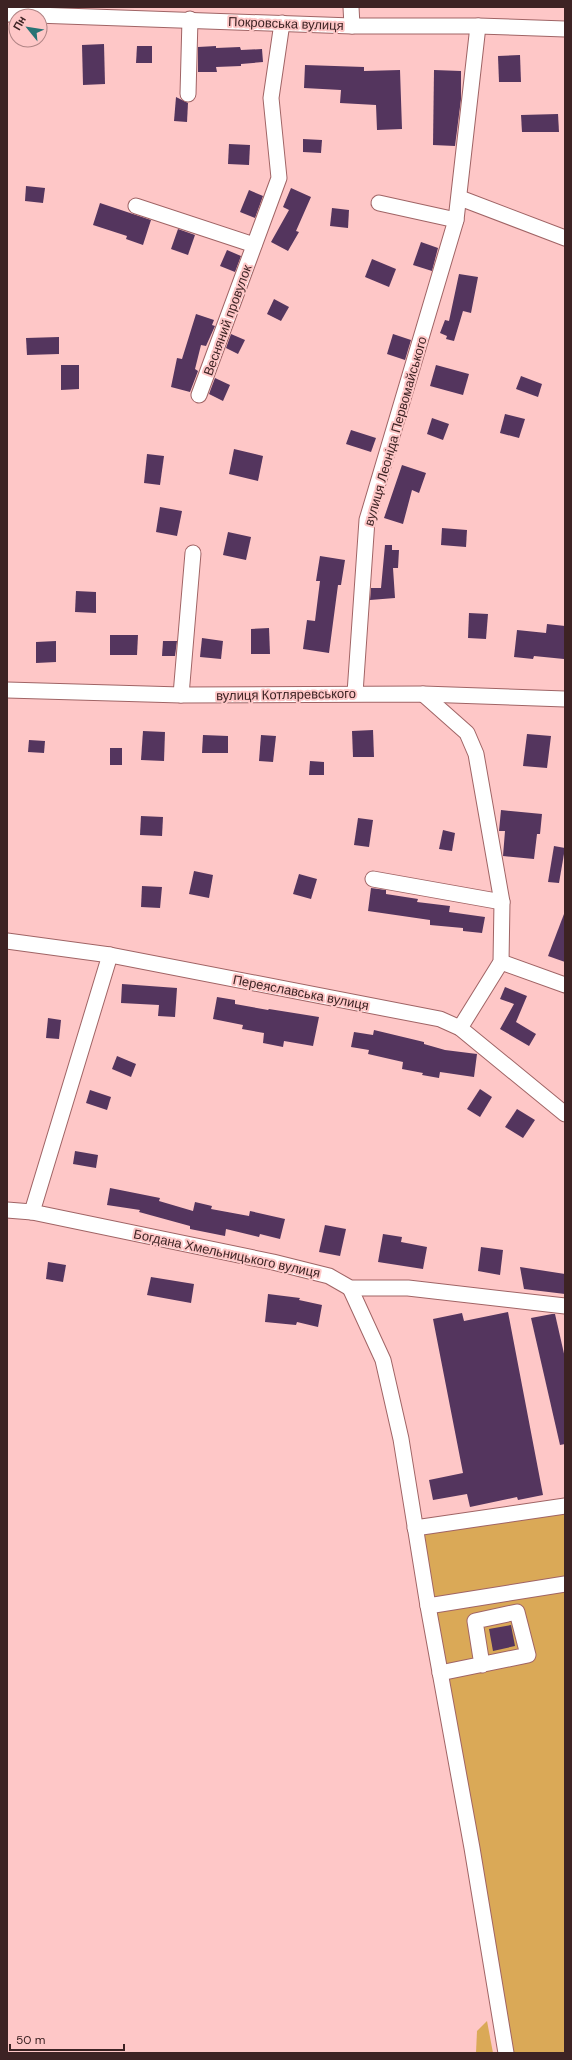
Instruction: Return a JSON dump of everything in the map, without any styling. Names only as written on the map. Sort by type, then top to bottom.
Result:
[{"type":"street","points":[[351,7],[352,26]]},
{"type":"street","name":"Покровська вулиця","points":[[7,14],[190,19],[352,26],[478,26],[565,29]]},
{"type":"street","points":[[188,94],[190,19]]},
{"type":"street","name":"Весняний провулок","points":[[199,395],[279,178],[271,98],[282,23]]},
{"type":"street","name":"вулиця Леоніда Первомайського","points":[[355,693],[367,520],[456,220],[460,198],[478,26]]},
{"type":"street","points":[[460,198],[565,238]]},
{"type":"street","points":[[379,203],[456,220]]},
{"type":"street","points":[[136,206],[254,245]]},
{"type":"street","points":[[181,695],[193,553]]},
{"type":"street","name":"вулиця Котляревського","points":[[7,690],[181,695],[355,693],[423,694],[565,699]]},
{"type":"street","points":[[423,694],[466,733],[476,754],[502,902],[501,962],[460,1028]]},
{"type":"street","points":[[373,879],[502,902]]},
{"type":"street","name":"Переяславська вулиця","points":[[7,941],[110,954],[440,1019],[460,1028],[565,1114]]},
{"type":"street","points":[[32,1212],[110,954]]},
{"type":"street","points":[[501,962],[565,985]]},
{"type":"street","name":"Богдана Хмельницького вулиця","points":[[7,1210],[32,1212],[273,1262],[329,1276],[350,1288],[408,1288],[565,1306]]},
{"type":"street","points":[[350,1288],[383,1360],[401,1439],[428,1606],[472,1848],[506,2053]]},
{"type":"street","points":[[415,1528],[561,1508]]},
{"type":"street","points":[[428,1606],[565,1584]]},
{"type":"street","points":[[440,1673],[482,1665]]},
{"type":"shaded area","points":[[565,1511],[565,2053],[512,2053],[415,1528]]},
{"type":"shaded area","points":[[487,2021],[493,2053],[476,2053],[477,2031]]},
{"type":"building","points":[[104,44],[105,84],[83,85],[82,45]]},
{"type":"building","points":[[137,46],[152,46],[152,63],[136,63]]},
{"type":"building","points":[[216,46],[216,48],[240,47],[241,50],[262,49],[263,62],[241,64],[241,66],[216,67],[217,72],[198,72],[198,47]]},
{"type":"building","points":[[520,55],[521,82],[499,82],[498,56]]},
{"type":"building","points":[[305,65],[364,67],[364,71],[400,70],[402,129],[377,130],[376,105],[340,103],[341,90],[304,88]]},
{"type":"building","points":[[434,70],[461,71],[461,99],[455,146],[433,145]]},
{"type":"building","points":[[176,97],[188,103],[187,122],[174,121]]},
{"type":"building","points":[[558,114],[559,132],[522,132],[521,115]]},
{"type":"building","points":[[303,139],[322,140],[321,153],[303,152]]},
{"type":"building","points":[[229,144],[250,145],[249,165],[228,164]]},
{"type":"building","points":[[26,186],[45,188],[43,203],[25,201]]},
{"type":"building","points":[[291,188],[311,197],[296,231],[299,232],[288,251],[271,242],[289,210],[283,207]]},
{"type":"building","points":[[249,190],[263,196],[255,218],[240,212]]},
{"type":"building","points":[[100,203],[151,220],[143,245],[126,239],[127,236],[93,225]]},
{"type":"building","points":[[332,208],[349,210],[348,228],[330,226]]},
{"type":"building","points":[[178,229],[195,235],[188,255],[171,249]]},
{"type":"building","points":[[421,242],[438,248],[432,271],[413,265]]},
{"type":"building","points":[[227,250],[241,256],[235,272],[220,266]]},
{"type":"building","points":[[372,259],[396,269],[389,287],[365,277]]},
{"type":"building","points":[[459,274],[478,277],[471,313],[463,311],[454,341],[446,339],[447,336],[440,333],[445,320],[449,321]]},
{"type":"building","points":[[274,299],[289,307],[281,321],[267,314]]},
{"type":"building","points":[[196,314],[214,320],[212,325],[215,326],[206,346],[201,345],[195,369],[198,371],[190,392],[171,387],[177,358],[182,359]]},
{"type":"building","points":[[231,334],[245,340],[238,354],[226,348]]},
{"type":"building","points":[[393,334],[411,340],[405,360],[387,354]]},
{"type":"building","points":[[59,337],[59,354],[27,355],[26,338]]},
{"type":"building","points":[[61,365],[79,365],[79,389],[61,390]]},
{"type":"building","points":[[436,365],[469,374],[463,395],[430,386]]},
{"type":"building","points":[[521,376],[542,384],[538,397],[516,389]]},
{"type":"building","points":[[215,378],[230,385],[223,401],[209,394]]},
{"type":"building","points":[[505,414],[525,419],[519,438],[500,433]]},
{"type":"building","points":[[432,418],[449,424],[443,440],[427,434]]},
{"type":"building","points":[[351,430],[376,438],[371,452],[346,444]]},
{"type":"building","points":[[234,449],[263,456],[258,481],[229,474]]},
{"type":"building","points":[[147,454],[164,456],[160,485],[144,483]]},
{"type":"building","points":[[402,465],[426,473],[419,493],[412,490],[403,524],[384,518]]},
{"type":"building","points":[[160,507],[182,511],[177,536],[156,532]]},
{"type":"building","points":[[442,528],[467,530],[466,547],[441,545]]},
{"type":"building","points":[[228,532],[251,537],[246,560],[223,555]]},
{"type":"building","points":[[385,545],[392,545],[392,550],[399,550],[398,568],[393,568],[395,598],[370,600],[371,588],[381,588]]},
{"type":"building","points":[[320,556],[345,560],[341,585],[338,585],[329,653],[303,649],[307,620],[315,621],[320,581],[316,581]]},
{"type":"building","points":[[76,591],[96,592],[96,613],[75,612]]},
{"type":"building","points":[[469,613],[488,614],[486,639],[468,638]]},
{"type":"building","points":[[547,624],[565,626],[564,659],[534,656],[533,659],[514,657],[517,630],[546,633]]},
{"type":"building","points":[[269,628],[270,654],[251,654],[251,629]]},
{"type":"building","points":[[110,635],[138,635],[137,655],[110,655]]},
{"type":"building","points":[[202,638],[223,641],[221,659],[200,657]]},
{"type":"building","points":[[56,641],[56,662],[36,663],[36,642]]},
{"type":"building","points":[[163,641],[177,641],[175,656],[162,656]]},
{"type":"building","points":[[373,730],[374,757],[353,757],[352,731]]},
{"type":"building","points":[[143,731],[165,732],[164,761],[141,760]]},
{"type":"building","points":[[527,734],[551,736],[547,768],[523,766]]},
{"type":"building","points":[[203,735],[228,736],[228,753],[202,753]]},
{"type":"building","points":[[261,735],[276,736],[273,762],[259,761]]},
{"type":"building","points":[[29,740],[45,741],[44,753],[28,752]]},
{"type":"building","points":[[110,748],[122,748],[122,765],[110,765]]},
{"type":"building","points":[[310,761],[324,762],[324,775],[309,775]]},
{"type":"building","points":[[501,810],[542,814],[540,834],[537,834],[534,859],[503,856],[505,831],[499,831]]},
{"type":"building","points":[[141,816],[163,817],[162,836],[140,835]]},
{"type":"building","points":[[358,818],[373,820],[369,847],[354,845]]},
{"type":"building","points":[[443,830],[455,833],[452,851],[439,849]]},
{"type":"building","points":[[554,846],[565,848],[559,883],[548,882]]},
{"type":"building","points":[[194,871],[213,875],[209,898],[189,894]]},
{"type":"building","points":[[299,874],[317,879],[311,899],[293,894]]},
{"type":"building","points":[[142,886],[162,887],[160,908],[141,907]]},
{"type":"building","points":[[371,888],[386,890],[386,894],[418,899],[417,902],[450,906],[449,912],[485,917],[482,933],[463,931],[463,928],[430,925],[430,920],[368,911]]},
{"type":"building","points":[[565,914],[565,962],[548,956]]},
{"type":"building","points":[[122,984],[177,988],[175,1017],[158,1016],[159,1005],[121,1003]]},
{"type":"building","points":[[505,987],[527,996],[516,1022],[536,1034],[529,1046],[500,1029],[514,1004],[500,999]]},
{"type":"building","points":[[217,997],[235,1000],[235,1004],[319,1017],[313,1046],[284,1041],[283,1047],[263,1043],[264,1033],[242,1029],[243,1025],[213,1019]]},
{"type":"building","points":[[48,1018],[61,1020],[59,1039],[46,1038]]},
{"type":"building","points":[[374,1030],[424,1042],[424,1044],[445,1050],[477,1054],[474,1077],[440,1072],[439,1078],[422,1075],[423,1073],[402,1069],[403,1062],[368,1054],[369,1050],[351,1047],[354,1032],[373,1035]]},
{"type":"building","points":[[117,1056],[136,1064],[131,1077],[112,1069]]},
{"type":"building","points":[[480,1089],[492,1097],[480,1117],[467,1109]]},
{"type":"building","points":[[90,1090],[111,1097],[107,1110],[86,1103]]},
{"type":"building","points":[[517,1109],[535,1120],[523,1138],[505,1127]]},
{"type":"building","points":[[75,1151],[98,1155],[96,1168],[73,1164]]},
{"type":"building","points":[[110,1188],[160,1198],[159,1201],[193,1211],[195,1202],[212,1206],[211,1209],[249,1216],[250,1211],[285,1219],[280,1239],[260,1234],[259,1237],[226,1229],[225,1236],[190,1229],[190,1226],[139,1212],[140,1210],[107,1205]]},
{"type":"building","points":[[325,1225],[346,1229],[340,1256],[319,1252]]},
{"type":"building","points":[[383,1234],[402,1237],[401,1242],[427,1247],[423,1269],[378,1262]]},
{"type":"building","points":[[481,1247],[503,1250],[500,1275],[478,1271]]},
{"type":"building","points":[[48,1262],[66,1265],[63,1282],[46,1279]]},
{"type":"building","points":[[520,1267],[565,1274],[565,1294],[524,1289]]},
{"type":"building","points":[[151,1277],[194,1284],[191,1303],[147,1295]]},
{"type":"building","points":[[268,1294],[300,1298],[299,1300],[322,1305],[318,1327],[297,1322],[296,1325],[265,1322]]},
{"type":"building","points":[[508,1312],[543,1495],[518,1500],[517,1497],[470,1507],[467,1494],[433,1500],[429,1480],[463,1473],[433,1319],[462,1313],[464,1321]]},
{"type":"building","points":[[555,1314],[565,1358],[565,1444],[560,1445],[531,1318]]},
{"type":"building","points":[[511,1625],[515,1646],[493,1651],[489,1629]]}]
